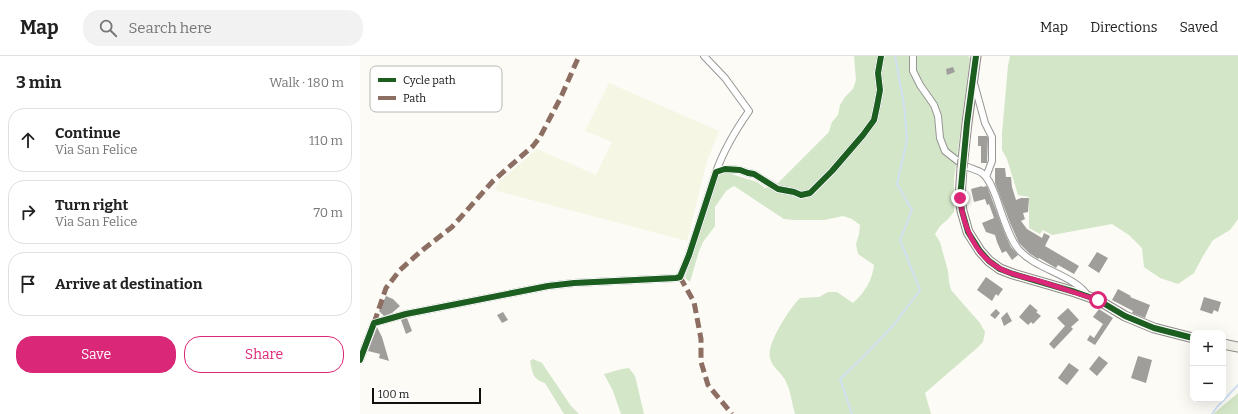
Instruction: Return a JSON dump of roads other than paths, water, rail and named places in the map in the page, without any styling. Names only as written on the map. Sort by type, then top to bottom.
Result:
[{"type":"street","points":[[360,360],[374,323],[406,314],[548,286],[574,283],[680,277],[689,255],[723,153],[748,111],[725,78],[704,56]]},
{"type":"street","points":[[716,172],[725,169],[740,170],[748,174],[754,174],[778,189],[794,192],[800,195],[810,193],[837,165],[874,120],[880,90],[878,73],[881,56]]},
{"type":"street","points":[[913,56],[914,71],[920,85],[934,105],[938,116],[940,138],[945,151],[963,164],[982,173],[990,182],[1012,239],[1019,250],[1029,258],[1084,290],[1089,297]]},
{"type":"street","points":[[976,56],[960,198],[968,232],[980,252],[989,261],[1013,274],[1098,300],[1126,316],[1154,328],[1190,337]]},
{"type":"street","points":[[973,80],[985,122],[992,137],[992,161],[986,177]]},
{"type":"street","points":[[1226,345],[1238,347]]},
{"type":"waterway","points":[[852,414],[840,379],[893,326],[920,290],[900,240],[912,210],[897,184],[907,140],[904,105],[895,56]]},
{"type":"waterway","points":[[1212,414],[1238,385]]}]
